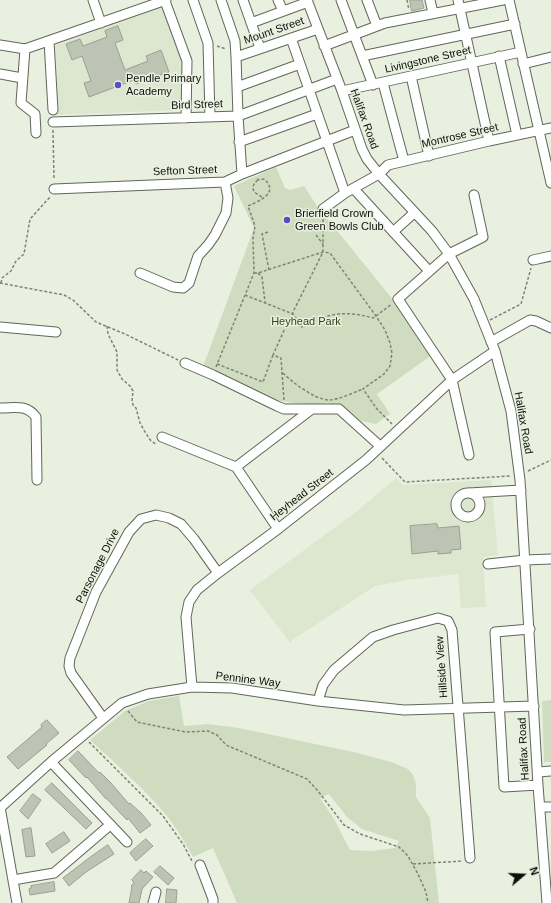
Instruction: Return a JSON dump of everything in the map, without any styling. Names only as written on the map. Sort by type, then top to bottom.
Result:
[{"type":"street","points":[[93,0],[101,23]]},
{"type":"street","points":[[193,0],[208,43],[210,117]]},
{"type":"street","points":[[221,0],[235,41],[236,55]]},
{"type":"street","points":[[244,0],[260,48]]},
{"type":"street","points":[[278,0],[283,12]]},
{"type":"street","points":[[341,0],[373,85]]},
{"type":"street","points":[[367,0],[378,26]]},
{"type":"street","points":[[430,0],[434,13]]},
{"type":"street","points":[[324,46],[385,23],[434,13],[459,4],[503,0]]},
{"type":"street","points":[[509,0],[551,183]]},
{"type":"street","points":[[0,45],[25,49],[162,1],[187,61],[186,118]]},
{"type":"street","points":[[251,23],[283,12],[307,1]]},
{"type":"street","name":"Halifax Road","points":[[307,1],[367,159],[414,213],[432,231],[449,254],[474,299],[495,351],[511,411],[520,476],[538,785],[548,888],[547,903]]},
{"type":"street","points":[[459,4],[489,141]]},
{"type":"street","points":[[362,56],[515,24]]},
{"type":"street","name":"Mount Street","points":[[242,174],[239,142],[236,55],[318,29]]},
{"type":"street","points":[[291,38],[326,141],[350,191],[393,232],[429,271]]},
{"type":"street","points":[[49,41],[52,110]]},
{"type":"street","points":[[25,49],[21,103],[36,114],[36,133]]},
{"type":"street","name":"Livingstone Street","points":[[342,92],[521,52]]},
{"type":"street","points":[[499,56],[517,135]]},
{"type":"street","points":[[523,64],[551,57]]},
{"type":"street","points":[[237,87],[300,64]]},
{"type":"street","points":[[0,74],[22,78]]},
{"type":"street","points":[[411,76],[429,156]]},
{"type":"street","name":"Bird Street","points":[[53,122],[238,116],[336,79]]},
{"type":"street","points":[[382,82],[404,161]]},
{"type":"street","points":[[239,142],[317,114]]},
{"type":"street","name":"Montrose Street","points":[[323,209],[379,174],[388,165],[551,128]]},
{"type":"street","name":"Sefton Street","points":[[54,189],[225,182],[254,169],[355,130]]},
{"type":"street","points":[[140,273],[173,287],[182,288],[189,283],[198,256],[215,235],[226,213],[228,198],[225,182]]},
{"type":"street","points":[[469,455],[452,380],[398,299],[449,254],[483,238],[474,195]]},
{"type":"street","points":[[393,232],[414,213]]},
{"type":"street","points":[[533,260],[551,256]]},
{"type":"street","points":[[491,342],[530,320],[536,321],[551,328]]},
{"type":"street","points":[[0,327],[56,332]]},
{"type":"street","name":"Heyhead Street","points":[[192,687],[186,617],[189,602],[196,590],[278,529],[366,460],[452,380],[495,351]]},
{"type":"street","points":[[185,363],[284,408],[339,409],[377,449]]},
{"type":"street","points":[[0,408],[26,408],[32,411],[36,417],[37,480]]},
{"type":"street","points":[[284,408],[295,422]]},
{"type":"street","points":[[236,467],[312,409]]},
{"type":"street","points":[[162,437],[236,467],[278,529]]},
{"type":"street","points":[[470,493],[521,490]]},
{"type":"street","name":"Parsonage Drive","points":[[103,718],[71,673],[69,666],[70,658],[96,592],[129,532],[141,519],[149,516],[156,515],[169,518],[181,524],[194,539],[218,573]]},
{"type":"street","points":[[488,564],[551,558]]},
{"type":"street","name":"Hillside View","points":[[318,701],[323,685],[334,670],[373,637],[438,618],[448,621],[452,630],[470,858]]},
{"type":"street","points":[[530,629],[494,632],[504,787],[538,785]]},
{"type":"street","name":"Pennine Way","points":[[0,808],[82,735],[122,702],[148,694],[192,687],[232,688],[318,701],[404,710],[534,706]]},
{"type":"street","points":[[51,762],[127,842]]},
{"type":"street","points":[[538,772],[551,771]]},
{"type":"street","points":[[540,807],[551,807]]},
{"type":"street","points":[[0,808],[17,903]]},
{"type":"street","points":[[13,880],[54,873],[110,824]]},
{"type":"street","points":[[196,863],[213,899],[213,903]]},
{"type":"street","points":[[153,903],[156,892]]},
{"type":"path","points":[[208,43],[236,55]]},
{"type":"path","points":[[53,122],[54,191],[30,219],[24,254],[16,261],[11,271],[2,278],[1,283],[64,295],[73,300],[96,322],[185,363]]},
{"type":"path","points":[[254,169],[258,180]]},
{"type":"path","points":[[213,375],[244,294],[254,273],[254,238],[256,226],[248,206],[264,198],[268,194],[270,188],[269,183],[264,180],[258,180],[253,186],[254,191],[257,195],[264,198]]},
{"type":"path","points":[[217,364],[263,382],[286,326],[323,252],[323,209]]},
{"type":"path","points":[[268,232],[262,234],[269,270]]},
{"type":"path","points":[[316,235],[323,244]]},
{"type":"path","points":[[254,273],[269,270],[323,252],[330,253],[376,316],[385,330],[390,343],[392,353],[390,366],[384,374],[363,388],[349,395],[327,400],[290,380],[283,372]]},
{"type":"path","points":[[484,323],[521,304],[533,260]]},
{"type":"path","points":[[258,273],[262,277],[265,303]]},
{"type":"path","points":[[244,294],[292,314],[302,327],[330,314],[358,314],[373,318],[398,299]]},
{"type":"path","points":[[107,326],[108,334],[117,352],[117,370],[122,379],[133,391],[132,401],[138,414],[140,424],[151,441],[157,444],[162,437]]},
{"type":"path","points":[[273,355],[281,358],[284,408]]},
{"type":"path","points":[[363,388],[377,409],[398,430]]},
{"type":"path","points":[[377,449],[405,482],[520,476],[551,460]]},
{"type":"path","points":[[122,702],[137,722],[186,732],[208,730],[218,735],[226,745],[306,779],[344,825],[360,834],[399,848],[408,856],[426,892],[428,903]]},
{"type":"path","points":[[82,735],[163,816],[196,863]]},
{"type":"path","points":[[413,864],[460,862],[470,858]]},
{"type":"shaded area","name":"Pendle Primary Academy","points":[[163,7],[183,60],[182,110],[56,115],[51,47]]},
{"type":"shaded area","points":[[396,478],[403,485],[491,480],[498,555],[483,557],[486,607],[461,608],[458,574],[407,580],[375,586],[291,641],[291,644],[250,590],[357,511]]},
{"type":"green space","name":"Heyhead Park","points":[[276,167],[285,188],[290,190],[304,186],[317,206],[390,296],[432,355],[377,394],[390,414],[376,424],[361,421],[336,405],[327,403],[308,405],[280,401],[203,367],[254,228],[234,186]]},
{"type":"green space","points":[[179,696],[184,726],[208,724],[239,728],[358,753],[391,762],[408,769],[413,775],[416,784],[416,797],[430,818],[439,903],[237,903],[213,848],[193,857],[166,814],[135,782],[90,740],[125,711],[149,701]],"holes":[[[329,794],[347,817],[362,829],[399,841],[395,848],[372,851],[350,850],[334,819],[320,798]]]},
{"type":"green space","points":[[551,700],[551,762],[544,762],[542,701]]},
{"type":"building","points":[[410,0],[422,0],[424,8],[412,11]]},
{"type":"building","points":[[118,26],[123,40],[115,43],[125,70],[148,61],[146,56],[161,50],[169,72],[136,84],[134,80],[89,97],[84,83],[91,81],[82,56],[72,60],[66,44],[80,39],[83,46],[107,37],[105,31]]},
{"type":"building","points":[[437,524],[438,528],[459,526],[461,549],[451,550],[451,553],[438,554],[438,551],[412,554],[410,526]]},
{"type":"building","points":[[47,720],[59,733],[18,769],[7,757],[42,727],[41,725]]},
{"type":"building","points":[[78,751],[111,783],[129,804],[130,803],[142,814],[151,825],[140,833],[128,818],[127,820],[106,799],[87,777],[86,778],[69,760]]},
{"type":"building","points":[[52,783],[92,823],[86,829],[45,790]]},
{"type":"building","points":[[33,794],[41,800],[28,819],[20,811]]},
{"type":"building","points":[[31,828],[35,856],[26,857],[22,830]]},
{"type":"building","points":[[64,832],[70,841],[52,853],[46,844]]},
{"type":"building","points":[[146,839],[153,846],[136,861],[130,853]]},
{"type":"building","points":[[108,845],[114,854],[86,872],[69,886],[63,878]]},
{"type":"building","points":[[160,866],[174,878],[168,885],[154,872]]},
{"type":"building","points":[[141,870],[144,873],[146,871],[153,877],[142,889],[139,903],[129,903],[131,886],[134,883],[132,880]]},
{"type":"building","points":[[54,882],[55,891],[30,895],[29,889],[31,886]]},
{"type":"building","points":[[167,889],[177,890],[176,903],[166,903]]},
{"type":"place","name":"Pendle Primary Academy","points":[[118,85]]},
{"type":"place","name":"Brierfield Crown Green Bowls Club","points":[[287,220]]}]
